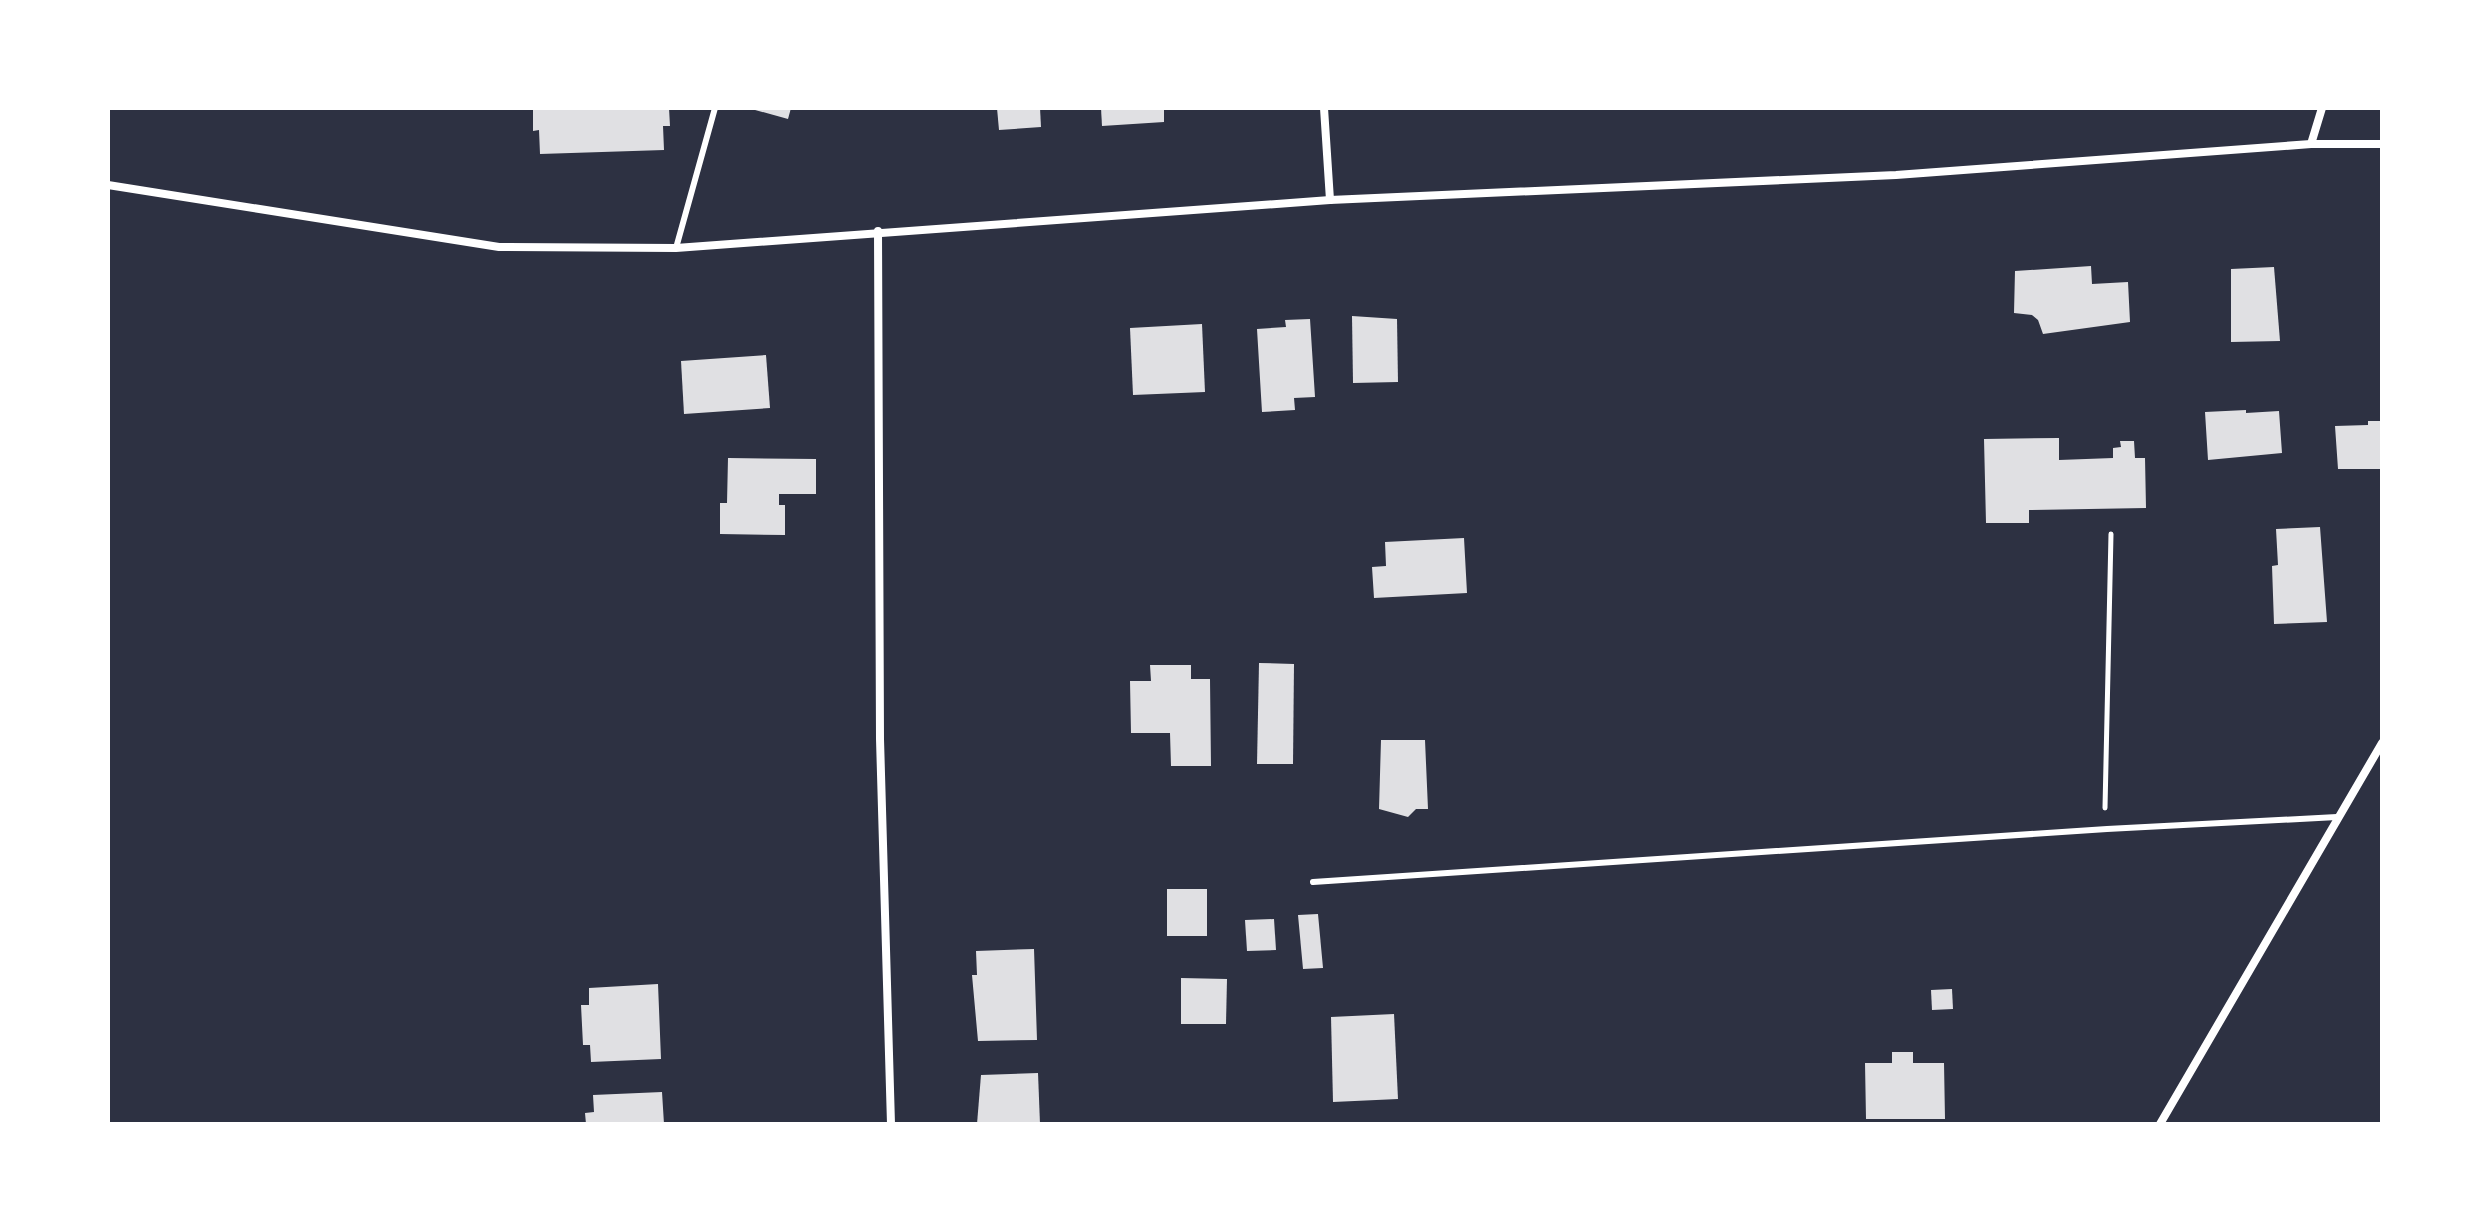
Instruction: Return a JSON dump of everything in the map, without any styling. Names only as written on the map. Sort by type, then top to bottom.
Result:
[{"type":"street","points":[[1324,108],[1330,200]]},
{"type":"street","points":[[2311,144],[2322,108]]},
{"type":"street","points":[[108,185],[499,247],[676,248],[1330,200],[1896,175],[2311,144],[2382,144]]},
{"type":"street","points":[[878,231],[880,754],[891,1124]]},
{"type":"street","points":[[2160,1124],[2382,743]]},
{"type":"lane","points":[[676,248],[715,108]]},
{"type":"lane","points":[[1313,882],[2107,829],[2337,817]]},
{"type":"path","points":[[2107,829],[2104,793],[2111,534]]},
{"type":"building","points":[[669,108],[670,126],[663,126],[664,150],[540,154],[539,130],[533,131],[533,110]]},
{"type":"building","points":[[748,108],[791,108],[788,119]]},
{"type":"building","points":[[997,108],[1040,108],[1041,127],[999,130]]},
{"type":"building","points":[[1101,108],[1164,108],[1164,122],[1102,126]]},
{"type":"building","points":[[2091,266],[2092,284],[2128,282],[2130,322],[2043,334],[2038,320],[2032,315],[2014,313],[2015,271]]},
{"type":"building","points":[[2274,267],[2280,341],[2231,342],[2231,269]]},
{"type":"building","points":[[1352,316],[1397,319],[1398,382],[1353,383]]},
{"type":"building","points":[[1310,319],[1315,397],[1294,398],[1295,410],[1262,412],[1257,329],[1286,327],[1285,320]]},
{"type":"building","points":[[1202,324],[1205,392],[1133,395],[1130,328]]},
{"type":"building","points":[[766,355],[770,408],[684,414],[681,361]]},
{"type":"building","points":[[2246,410],[2246,413],[2279,411],[2282,453],[2208,460],[2205,412]]},
{"type":"building","points":[[2368,421],[2382,421],[2382,469],[2338,469],[2335,426],[2368,425]]},
{"type":"building","points":[[2059,438],[2059,460],[2113,458],[2113,448],[2121,447],[2120,441],[2134,441],[2135,458],[2145,458],[2146,508],[2029,510],[2029,523],[1986,523],[1984,439]]},
{"type":"building","points":[[728,458],[816,459],[816,494],[779,494],[779,505],[785,505],[785,535],[720,534],[720,503],[727,503]]},
{"type":"building","points":[[2320,527],[2327,622],[2274,624],[2272,566],[2278,565],[2276,529]]},
{"type":"building","points":[[1464,538],[1467,593],[1374,598],[1372,567],[1386,566],[1385,542]]},
{"type":"building","points":[[1259,663],[1294,664],[1293,764],[1257,764]]},
{"type":"building","points":[[1150,665],[1191,665],[1191,679],[1210,679],[1211,766],[1171,766],[1170,733],[1131,733],[1130,681],[1151,681]]},
{"type":"building","points":[[1381,740],[1425,740],[1428,809],[1416,809],[1408,817],[1379,809]]},
{"type":"building","points":[[1167,889],[1207,889],[1207,936],[1167,936]]},
{"type":"building","points":[[1318,914],[1323,968],[1303,969],[1298,915]]},
{"type":"building","points":[[1274,919],[1276,950],[1247,951],[1245,920]]},
{"type":"building","points":[[1034,949],[1037,1040],[978,1041],[972,975],[977,975],[976,951]]},
{"type":"building","points":[[1181,978],[1227,979],[1226,1024],[1181,1024]]},
{"type":"building","points":[[658,984],[661,1059],[591,1062],[590,1045],[583,1045],[581,1005],[589,1005],[589,988]]},
{"type":"building","points":[[1952,989],[1953,1009],[1932,1010],[1931,990]]},
{"type":"building","points":[[1394,1014],[1398,1099],[1333,1102],[1331,1017]]},
{"type":"building","points":[[1892,1052],[1913,1052],[1913,1063],[1944,1063],[1945,1119],[1866,1119],[1865,1063],[1892,1063]]},
{"type":"building","points":[[1038,1073],[1040,1124],[977,1124],[981,1075]]},
{"type":"building","points":[[662,1092],[664,1124],[586,1124],[585,1113],[594,1112],[593,1095]]}]
